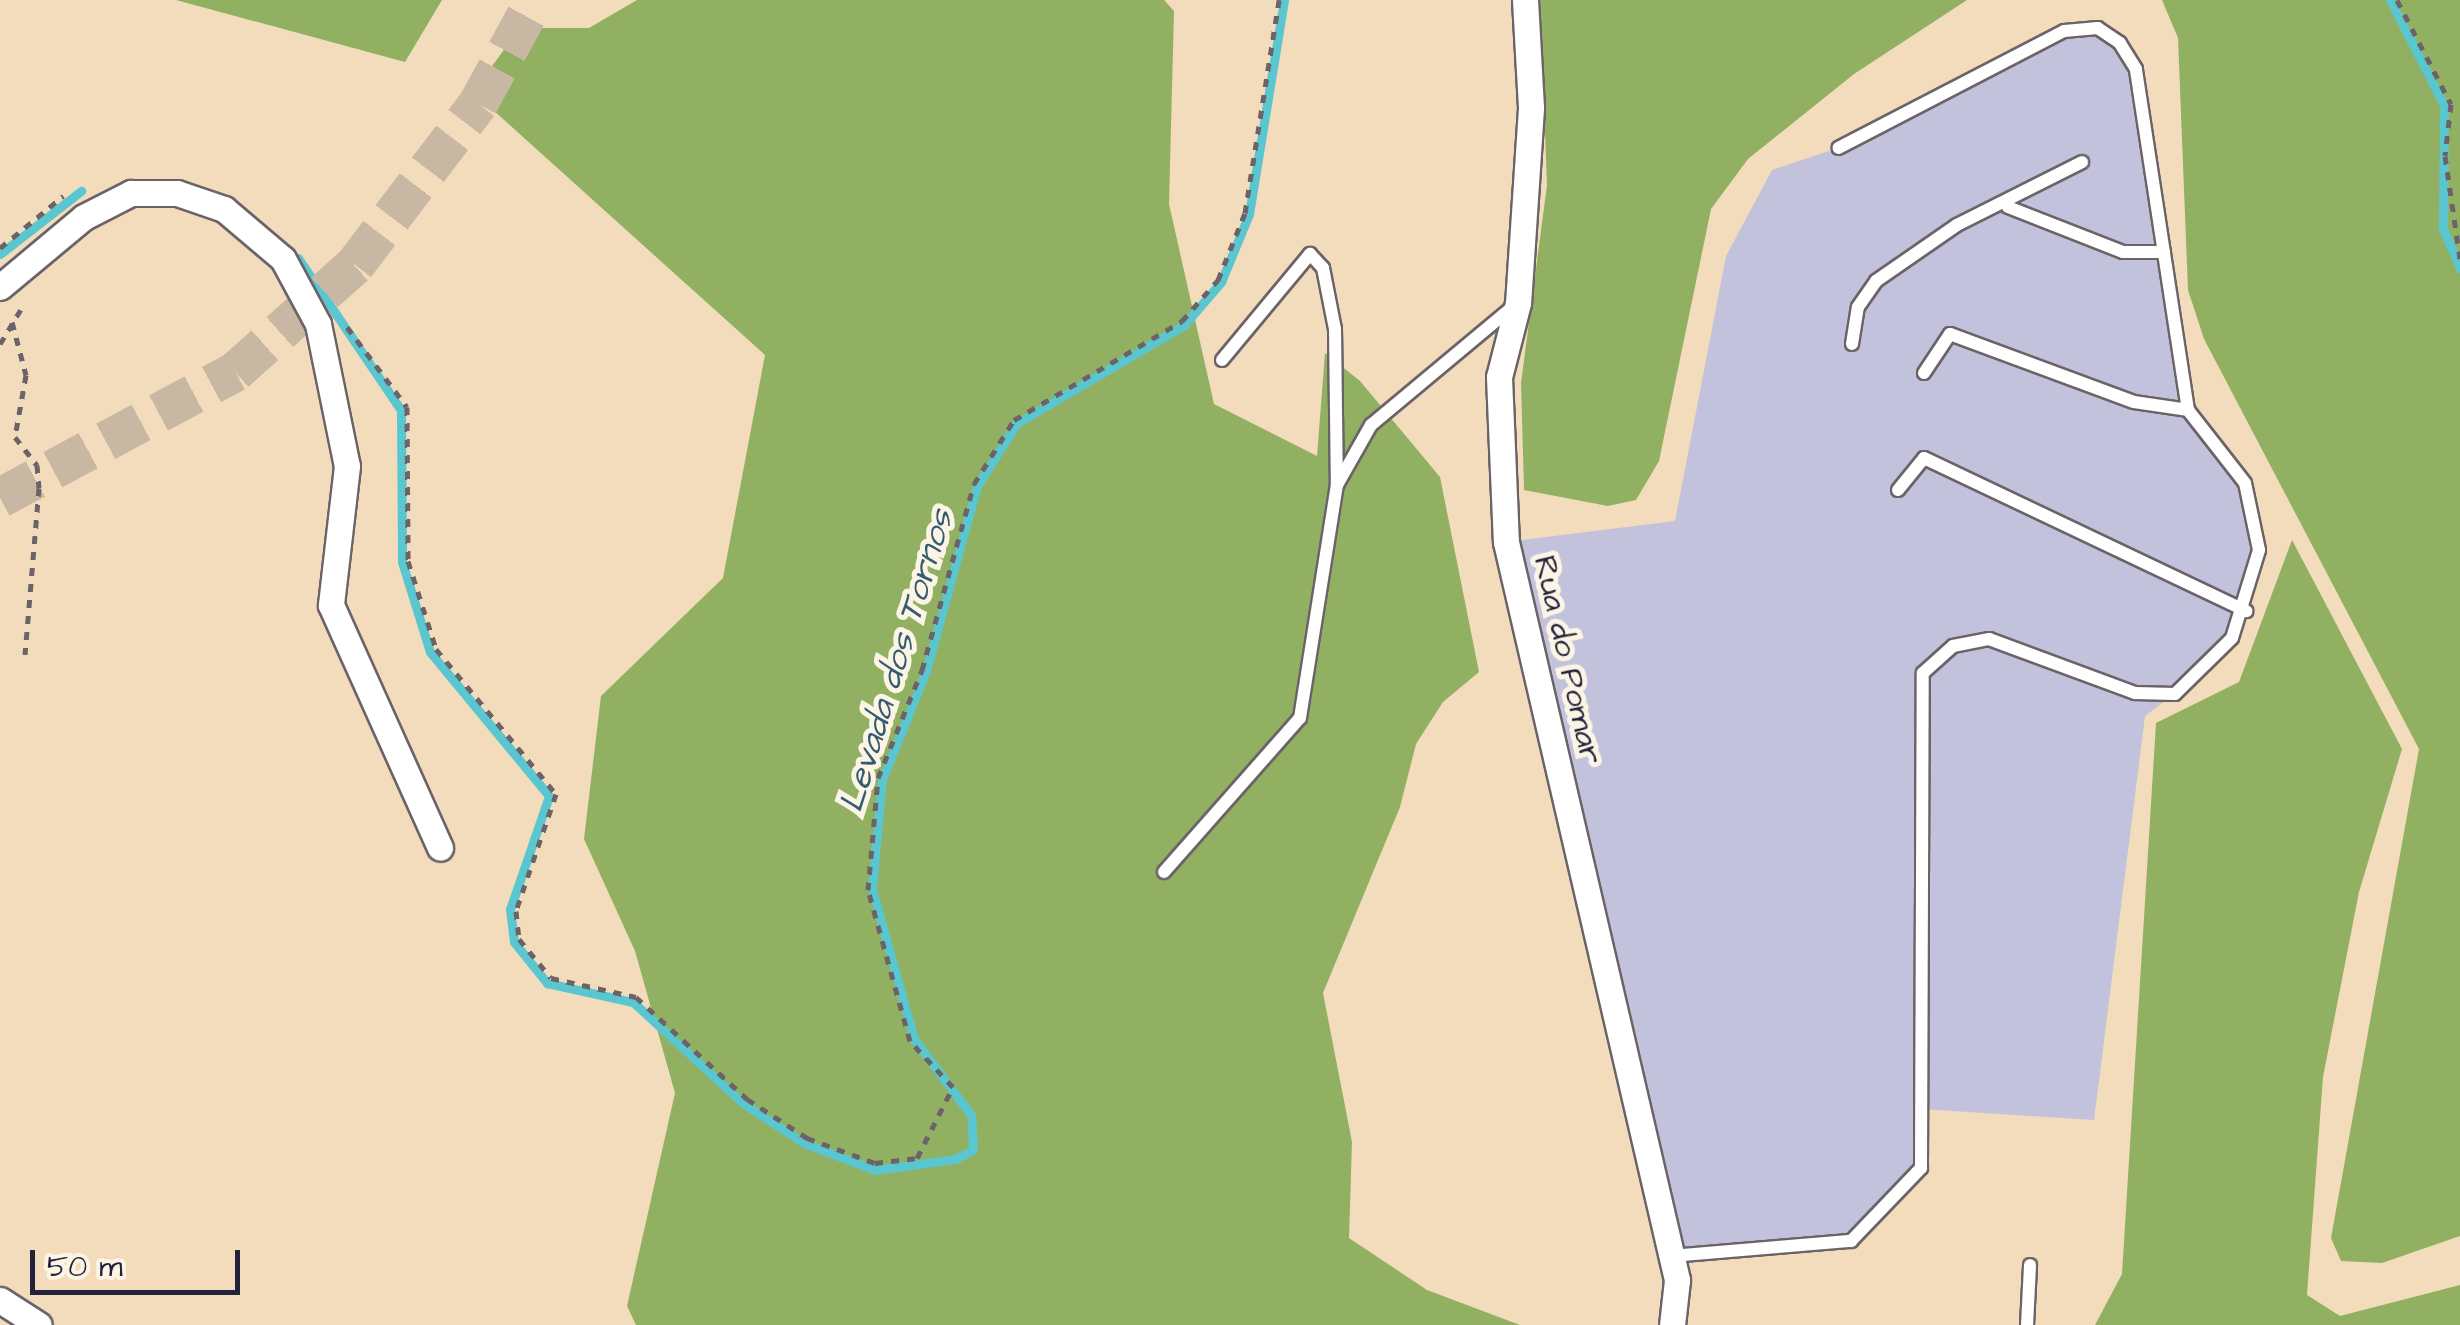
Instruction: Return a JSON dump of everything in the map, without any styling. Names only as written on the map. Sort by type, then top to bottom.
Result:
[{"type":"street","name":"Rua do Pomar","points":[[1525,0],[1531,108],[1518,303],[1498,378],[1506,542],[1671,1256],[1672,1325]]},
{"type":"street","points":[[0,287],[84,216],[131,192],[177,194],[224,209],[283,260],[318,324],[348,466],[331,604],[440,848]]},
{"type":"street","points":[[0,1300],[39,1325]]},
{"type":"lane","points":[[1671,1256],[1851,1241],[1921,1168],[1923,673],[1953,646],[1989,639],[2115,687],[2165,696],[2220,658],[2246,611],[2256,517],[2245,483],[2188,410],[2136,69],[2098,28],[2064,31],[1838,148]]},
{"type":"lane","points":[[1852,344],[1858,308],[1876,280],[1957,225],[2008,207],[2082,162]]},
{"type":"lane","points":[[2008,207],[2123,252],[2164,252]]},
{"type":"lane","points":[[1164,872],[1300,718],[1337,485],[1335,328],[1322,268],[1310,254],[1222,360]]},
{"type":"lane","points":[[1337,485],[1371,426],[1518,303]]},
{"type":"lane","points":[[1924,373],[1950,334],[2134,402],[2188,410]]},
{"type":"lane","points":[[1898,490],[1924,458],[2246,611]]},
{"type":"lane","points":[[2027,1325],[2030,1266]]},
{"type":"path","points":[[397,396],[411,424],[408,561],[436,648],[556,794],[516,911],[519,939],[550,978],[636,997],[747,1099],[807,1138],[875,1163],[916,1158],[954,1087],[910,1042],[868,890],[878,778],[922,670],[974,484],[1014,420],[1182,321],[1218,280],[1246,213],[1279,0]]},
{"type":"path","points":[[2397,0],[2451,104],[2445,156],[2460,258]]},
{"type":"path","points":[[0,248],[79,186]]},
{"type":"path","points":[[12,322],[26,375],[15,437],[37,465],[39,488],[25,654]]},
{"type":"shaded area","points":[[2098,28],[2136,69],[2188,410],[2245,483],[2259,550],[2222,658],[2145,716],[2094,1120],[1922,1109],[1921,1168],[1851,1241],[1671,1256],[1506,542],[1675,521],[1726,256],[1772,170],[1838,148],[2064,31]]},
{"type":"green space","points":[[176,0],[442,0],[405,62]]},
{"type":"green space","points":[[637,0],[1164,0],[1174,11],[1169,204],[1214,404],[1317,456],[1325,353],[1360,381],[1440,477],[1479,672],[1443,702],[1416,744],[1400,807],[1323,993],[1352,1142],[1349,1238],[1427,1290],[1520,1325],[636,1325],[627,1306],[675,1093],[635,951],[584,839],[601,696],[723,578],[765,355],[473,92],[520,28],[589,28]]},
{"type":"green space","points":[[1540,0],[1967,0],[1854,74],[1748,159],[1711,209],[1659,461],[1636,500],[1608,506],[1524,490],[1521,383],[1547,185]]},
{"type":"green space","points":[[2162,0],[2460,0],[2460,1236],[2382,1263],[2341,1261],[2331,1238],[2419,749],[2204,339],[2188,290],[2178,38]]},
{"type":"green space","points":[[2292,540],[2402,749],[2359,892],[2323,1077],[2307,1295],[2340,1316],[2460,1285],[2460,1325],[2095,1325],[2122,1274],[2156,723],[2239,682]]},
{"type":"waterway","name":"Levada dos Tornos","points":[[298,258],[401,410],[402,562],[430,652],[549,796],[510,909],[514,942],[547,983],[633,1002],[744,1104],[804,1143],[875,1170],[955,1159],[973,1150],[971,1115],[914,1039],[872,889],[882,780],[926,671],[977,486],[1017,423],[1184,325],[1221,282],[1249,214],[1284,0]]},
{"type":"waterway","name":"Levada dos Tornos","points":[[2390,0],[2444,105],[2443,229],[2460,268]]},
{"type":"waterway","name":"Levada dos Tornos","points":[[0,254],[81,191]]},
{"type":"tunnel","points":[[0,498],[235,372],[355,265],[478,104],[535,0]]}]
